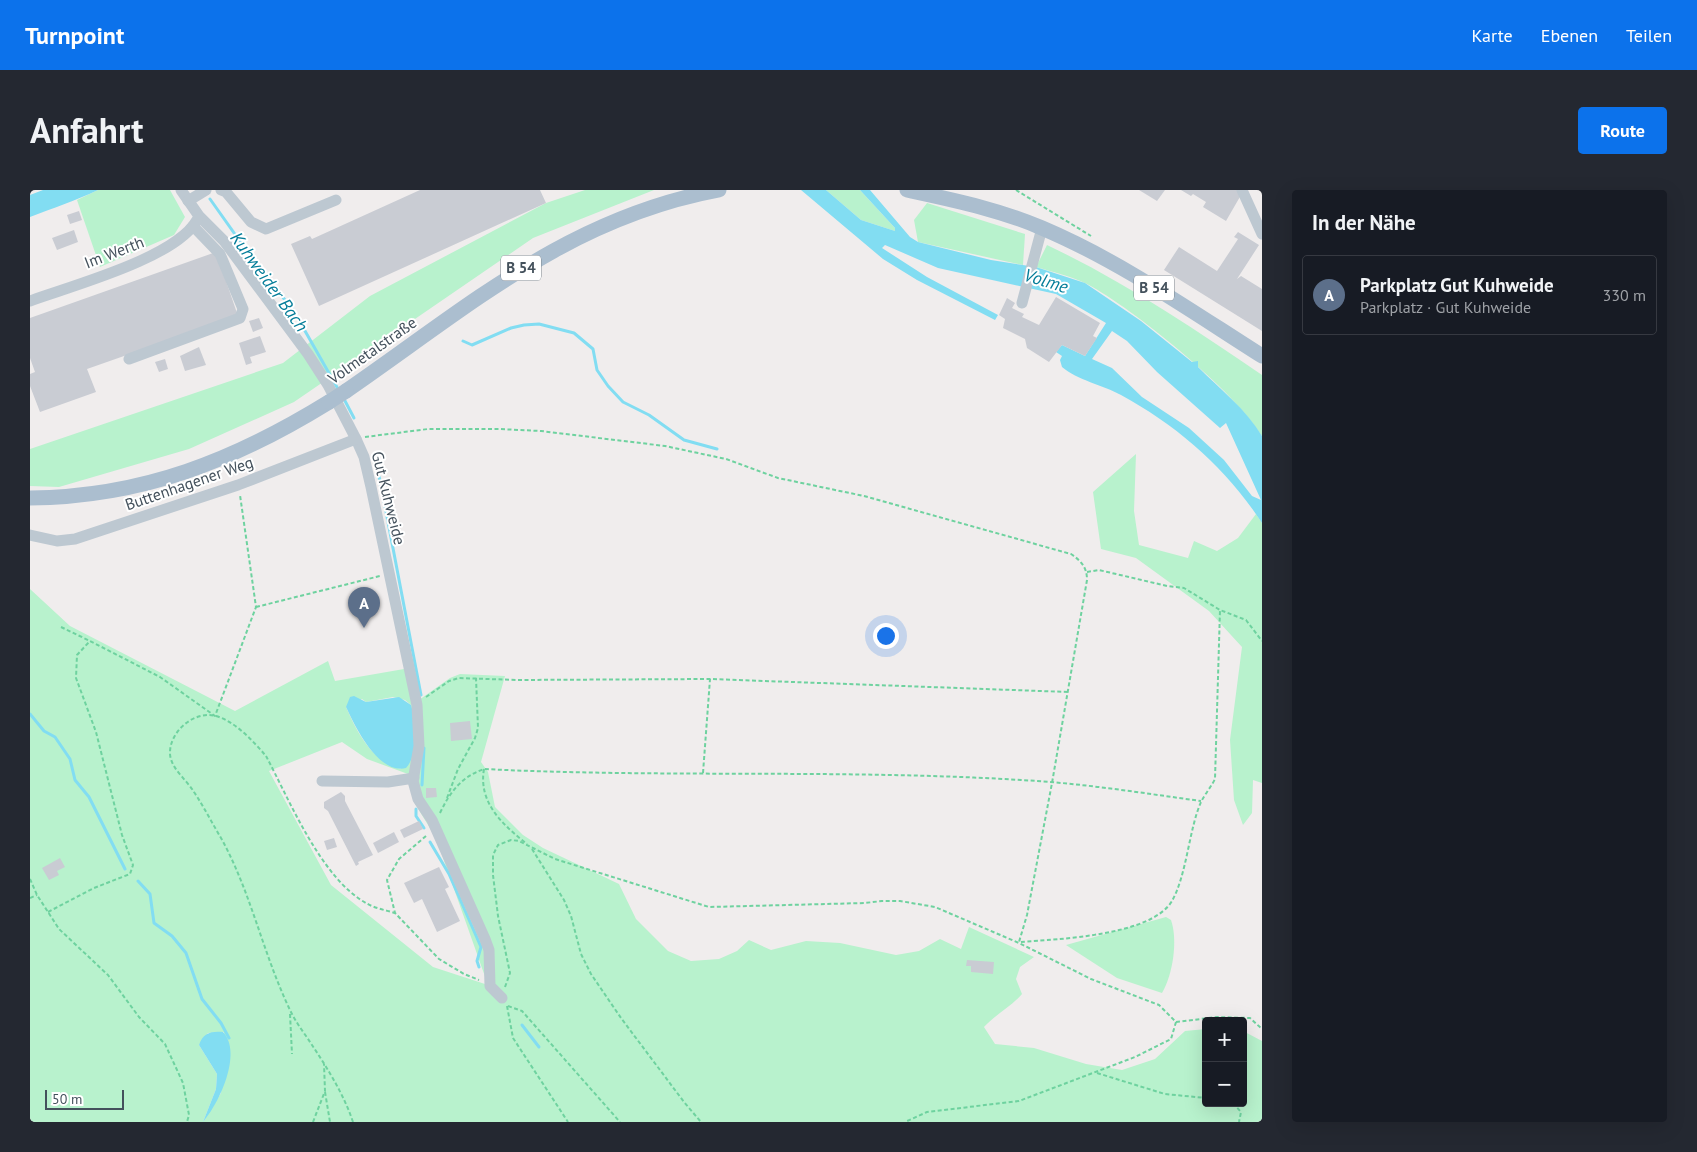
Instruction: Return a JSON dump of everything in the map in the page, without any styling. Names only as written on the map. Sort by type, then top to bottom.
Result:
[{"type":"main road","name":"Volmetalstraße","points":[[32,498],[105,492],[168,478],[219,461],[284,430],[330,402],[475,298],[556,248],[627,215],[719,190]]},
{"type":"main road","name":"B 54","points":[[906,190],[992,210],[1040,235],[1134,276],[1262,356]]},
{"type":"street","points":[[129,359],[240,318],[243,309],[220,254],[196,221],[188,201],[181,190]]},
{"type":"street","points":[[188,201],[206,190]]},
{"type":"street","points":[[221,190],[226,192],[251,222],[266,229],[336,200]]},
{"type":"street","points":[[1242,190],[1262,234]]},
{"type":"street","name":"Im Werth","points":[[30,301],[156,253],[177,241],[196,221]]},
{"type":"street","name":"Gut Kuhweide","points":[[196,221],[224,241],[308,354],[328,385],[356,439],[368,472],[417,705],[419,746],[414,778]]},
{"type":"street","points":[[1022,303],[1040,235]]},
{"type":"street","name":"Buttenhagener Weg","points":[[30,535],[57,541],[75,539],[238,485],[356,439]]},
{"type":"street","points":[[322,781],[388,782],[414,778],[418,799],[434,824],[489,950],[490,986],[502,998]]},
{"type":"path","points":[[1016,190],[1093,238]]},
{"type":"path","points":[[356,439],[383,432],[428,429],[499,429],[541,431],[664,446],[726,459],[778,478],[864,496],[1071,554],[1081,561],[1087,572],[1068,692],[1027,915],[1019,943]]},
{"type":"path","points":[[215,716],[256,607],[238,485]]},
{"type":"path","points":[[1087,572],[1100,570],[1167,586],[1184,588],[1220,610],[1246,620],[1262,641]]},
{"type":"path","points":[[256,607],[390,574]]},
{"type":"path","points":[[1019,943],[1086,936],[1140,924],[1157,916],[1172,901],[1201,801],[1215,779],[1220,610]]},
{"type":"path","points":[[61,627],[160,676],[215,716],[240,730],[266,756],[318,852],[336,878],[367,904],[395,913],[439,959],[464,974],[490,986]]},
{"type":"path","points":[[48,912],[94,888],[122,879],[130,874],[133,865],[122,834],[96,732],[76,678],[77,655],[90,641]]},
{"type":"path","points":[[417,705],[449,681],[459,678],[710,679],[1068,692]]},
{"type":"path","points":[[395,913],[387,880],[399,859],[434,824],[458,769],[476,738],[478,728],[476,678]]},
{"type":"path","points":[[703,773],[710,679]]},
{"type":"path","points":[[215,716],[196,717],[184,724],[172,741],[170,756],[176,769],[194,791],[222,840],[257,923],[272,968],[290,1012],[324,1063],[353,1122]]},
{"type":"path","points":[[445,802],[460,782],[470,774],[484,769],[650,774],[935,776],[1052,783],[1201,801]]},
{"type":"path","points":[[484,769],[481,784],[495,815],[532,848],[564,900],[571,916],[581,954],[590,974],[620,1018],[684,1102],[702,1122]]},
{"type":"path","points":[[502,998],[510,972],[498,916],[493,875],[494,855],[498,845],[511,840],[519,841],[555,859],[709,907],[865,903],[882,900],[918,903],[935,908],[1019,943],[1091,980],[1159,1005],[1176,1022]]},
{"type":"path","points":[[30,879],[37,895],[59,929],[108,975],[139,1017],[165,1044],[183,1084],[189,1115],[187,1122]]},
{"type":"path","points":[[30,898],[37,895]]},
{"type":"path","points":[[568,1122],[513,1038],[508,1006],[522,1011],[620,1122]]},
{"type":"path","points":[[290,1012],[292,1054]]},
{"type":"path","points":[[1176,1022],[1216,1016],[1250,1018],[1262,1029]]},
{"type":"path","points":[[905,1122],[927,1112],[1019,1101],[1148,1052],[1171,1039],[1176,1022]]},
{"type":"path","points":[[324,1063],[325,1091],[330,1122]]},
{"type":"path","points":[[1096,1072],[1165,1094],[1202,1098]]},
{"type":"path","points":[[313,1122],[325,1091]]},
{"type":"path","points":[[1236,1107],[1241,1112],[1239,1122]]},
{"type":"green space","points":[[98,190],[170,190],[185,217],[174,235],[100,267],[77,200]]},
{"type":"green space","points":[[585,190],[654,190],[533,238],[294,402],[189,449],[59,487],[30,486],[30,449],[283,363],[370,296],[546,203]]},
{"type":"green space","points":[[826,190],[860,190],[895,228],[895,231],[861,220]]},
{"type":"green space","points":[[927,203],[1025,234],[1023,265],[918,242],[914,220]]},
{"type":"green space","points":[[1047,245],[1130,290],[1262,375],[1262,436],[1230,397],[1182,352],[1156,331],[1087,284],[1068,276],[1036,267]]},
{"type":"green space","points":[[1136,454],[1134,511],[1139,545],[1188,558],[1194,541],[1217,551],[1238,538],[1256,514],[1262,523],[1262,783],[1253,780],[1252,813],[1243,825],[1234,800],[1230,740],[1242,647],[1209,611],[1136,558],[1101,549],[1093,492]]},
{"type":"green space","points":[[30,589],[70,626],[235,711],[328,661],[335,681],[404,669],[419,700],[450,678],[460,674],[505,676],[481,762],[488,772],[495,807],[523,835],[543,848],[619,884],[636,919],[668,951],[691,961],[719,959],[737,951],[749,940],[771,950],[806,941],[840,943],[896,955],[919,951],[940,939],[961,949],[969,927],[1034,957],[1020,967],[1016,979],[1022,994],[984,1027],[995,1044],[1034,1048],[1086,1064],[1122,1070],[1155,1059],[1185,1031],[1202,1029],[1202,1107],[1247,1107],[1247,1033],[1262,1041],[1262,1122],[30,1122]],"holes":[[[393,697],[405,700],[411,705],[401,769],[382,760],[374,753],[361,736],[346,707],[362,699],[366,702]],[[342,742],[367,759],[408,774],[414,802],[436,838],[488,985],[433,967],[331,885],[269,771]],[[224,1032],[221,1093],[203,1122],[216,1089],[217,1074],[199,1045],[208,1033]]]},
{"type":"green space","points":[[1166,917],[1171,920],[1174,947],[1172,967],[1162,993],[1117,978],[1066,945]]},
{"type":"water","points":[[43,190],[98,190],[30,217],[30,195]]},
{"type":"water","name":"Volme","points":[[801,190],[826,190],[861,220],[895,231],[895,228],[860,190],[870,190],[910,237],[918,242],[991,260],[1036,267],[1085,283],[1141,321],[1192,362],[1198,361],[1198,367],[1241,408],[1262,436],[1262,523],[1233,484],[1217,467],[1162,420],[1114,391],[1068,372],[1062,367],[1060,360],[1062,356],[1056,352],[1062,345],[1085,356],[1106,323],[1056,294],[938,268],[885,245],[882,248],[927,277],[998,315],[995,320],[917,280],[883,259]],"holes":[[[1112,331],[1127,341],[1157,372],[1220,428],[1226,423],[1261,500],[1252,496],[1224,460],[1189,428],[1142,397],[1112,368],[1092,359]]]},
{"type":"water","points":[[354,696],[366,702],[399,697],[411,705],[415,729],[415,746],[413,755],[406,768],[396,768],[386,764],[369,747],[355,726],[346,707],[350,697]]},
{"type":"water","points":[[223,1032],[229,1041],[231,1052],[230,1065],[222,1091],[203,1122],[216,1089],[217,1074],[199,1045],[205,1035]]},
{"type":"building","points":[[420,190],[540,190],[546,203],[319,306],[291,244],[310,236],[312,239]]},
{"type":"building","points":[[1139,190],[1165,190],[1157,201]]},
{"type":"building","points":[[1181,190],[1238,190],[1241,195],[1226,221],[1203,207],[1206,202],[1193,194],[1191,196]]},
{"type":"building","points":[[79,211],[82,220],[70,224],[67,215]]},
{"type":"building","points":[[74,230],[78,242],[57,250],[52,238]]},
{"type":"building","points":[[1238,232],[1259,245],[1237,279],[1241,276],[1262,289],[1262,331],[1164,270],[1179,247],[1217,271],[1238,239],[1234,237]]},
{"type":"building","points":[[216,252],[238,316],[87,369],[96,392],[40,412],[30,386],[30,374],[35,372],[30,358],[30,318]]},
{"type":"building","points":[[1056,297],[1100,323],[1093,336],[1097,338],[1085,356],[1062,345],[1049,362],[1027,348],[1025,339],[1003,328],[1005,319],[999,315],[1007,298],[1015,303],[1012,308],[1024,314],[1022,317],[1039,325]]},
{"type":"building","points":[[259,318],[263,328],[253,332],[249,321]]},
{"type":"building","points":[[260,336],[266,352],[250,357],[252,363],[246,365],[239,343]]},
{"type":"building","points":[[199,347],[206,365],[185,371],[180,356]]},
{"type":"building","points":[[165,359],[168,369],[159,372],[155,362]]},
{"type":"building","points":[[470,721],[472,739],[451,741],[450,723]]},
{"type":"building","points":[[426,788],[436,788],[437,797],[426,798]]},
{"type":"building","points":[[341,792],[345,796],[345,801],[373,855],[358,862],[359,864],[356,866],[328,811],[324,808],[324,802]]},
{"type":"building","points":[[419,821],[423,829],[404,838],[400,830]]},
{"type":"building","points":[[394,832],[399,842],[378,853],[373,843]]},
{"type":"building","points":[[334,838],[337,847],[327,850],[324,841]]},
{"type":"building","points":[[60,858],[65,867],[57,871],[59,875],[49,880],[42,868]]},
{"type":"building","points":[[439,867],[449,887],[445,889],[460,921],[437,932],[422,899],[414,903],[404,883]]},
{"type":"building","points":[[967,960],[994,962],[993,974],[971,972],[971,966],[966,966]]},
{"type":"waterway","name":"Kuhweider Bach","points":[[210,199],[266,278],[292,308],[338,389]]},
{"type":"waterway","points":[[463,341],[472,345],[511,328],[524,325],[539,324],[574,333],[593,349],[597,370],[608,386],[623,402],[649,415],[684,440],[717,449]]},
{"type":"waterway","name":"Kuhweider Bach","points":[[344,399],[354,418]]},
{"type":"waterway","name":"Kuhweider Bach","points":[[374,461],[380,480],[421,695]]},
{"type":"waterway","points":[[30,714],[44,731],[55,737],[70,759],[75,780],[89,797],[125,869]]},
{"type":"waterway","name":"Kuhweider Bach","points":[[422,785],[424,748]]},
{"type":"waterway","name":"Kuhweider Bach","points":[[416,809],[416,816],[424,828]]},
{"type":"waterway","name":"Kuhweider Bach","points":[[430,842],[449,874],[481,947],[477,961],[479,967]]},
{"type":"waterway","points":[[138,881],[150,894],[154,923],[172,936],[186,953],[202,999],[221,1023],[229,1038]]},
{"type":"waterway","name":"Kuhweider Bach","points":[[522,1025],[539,1047]]},
{"type":"place","name":"Parkplatz Gut Kuhweide","points":[[364,628]]}]
